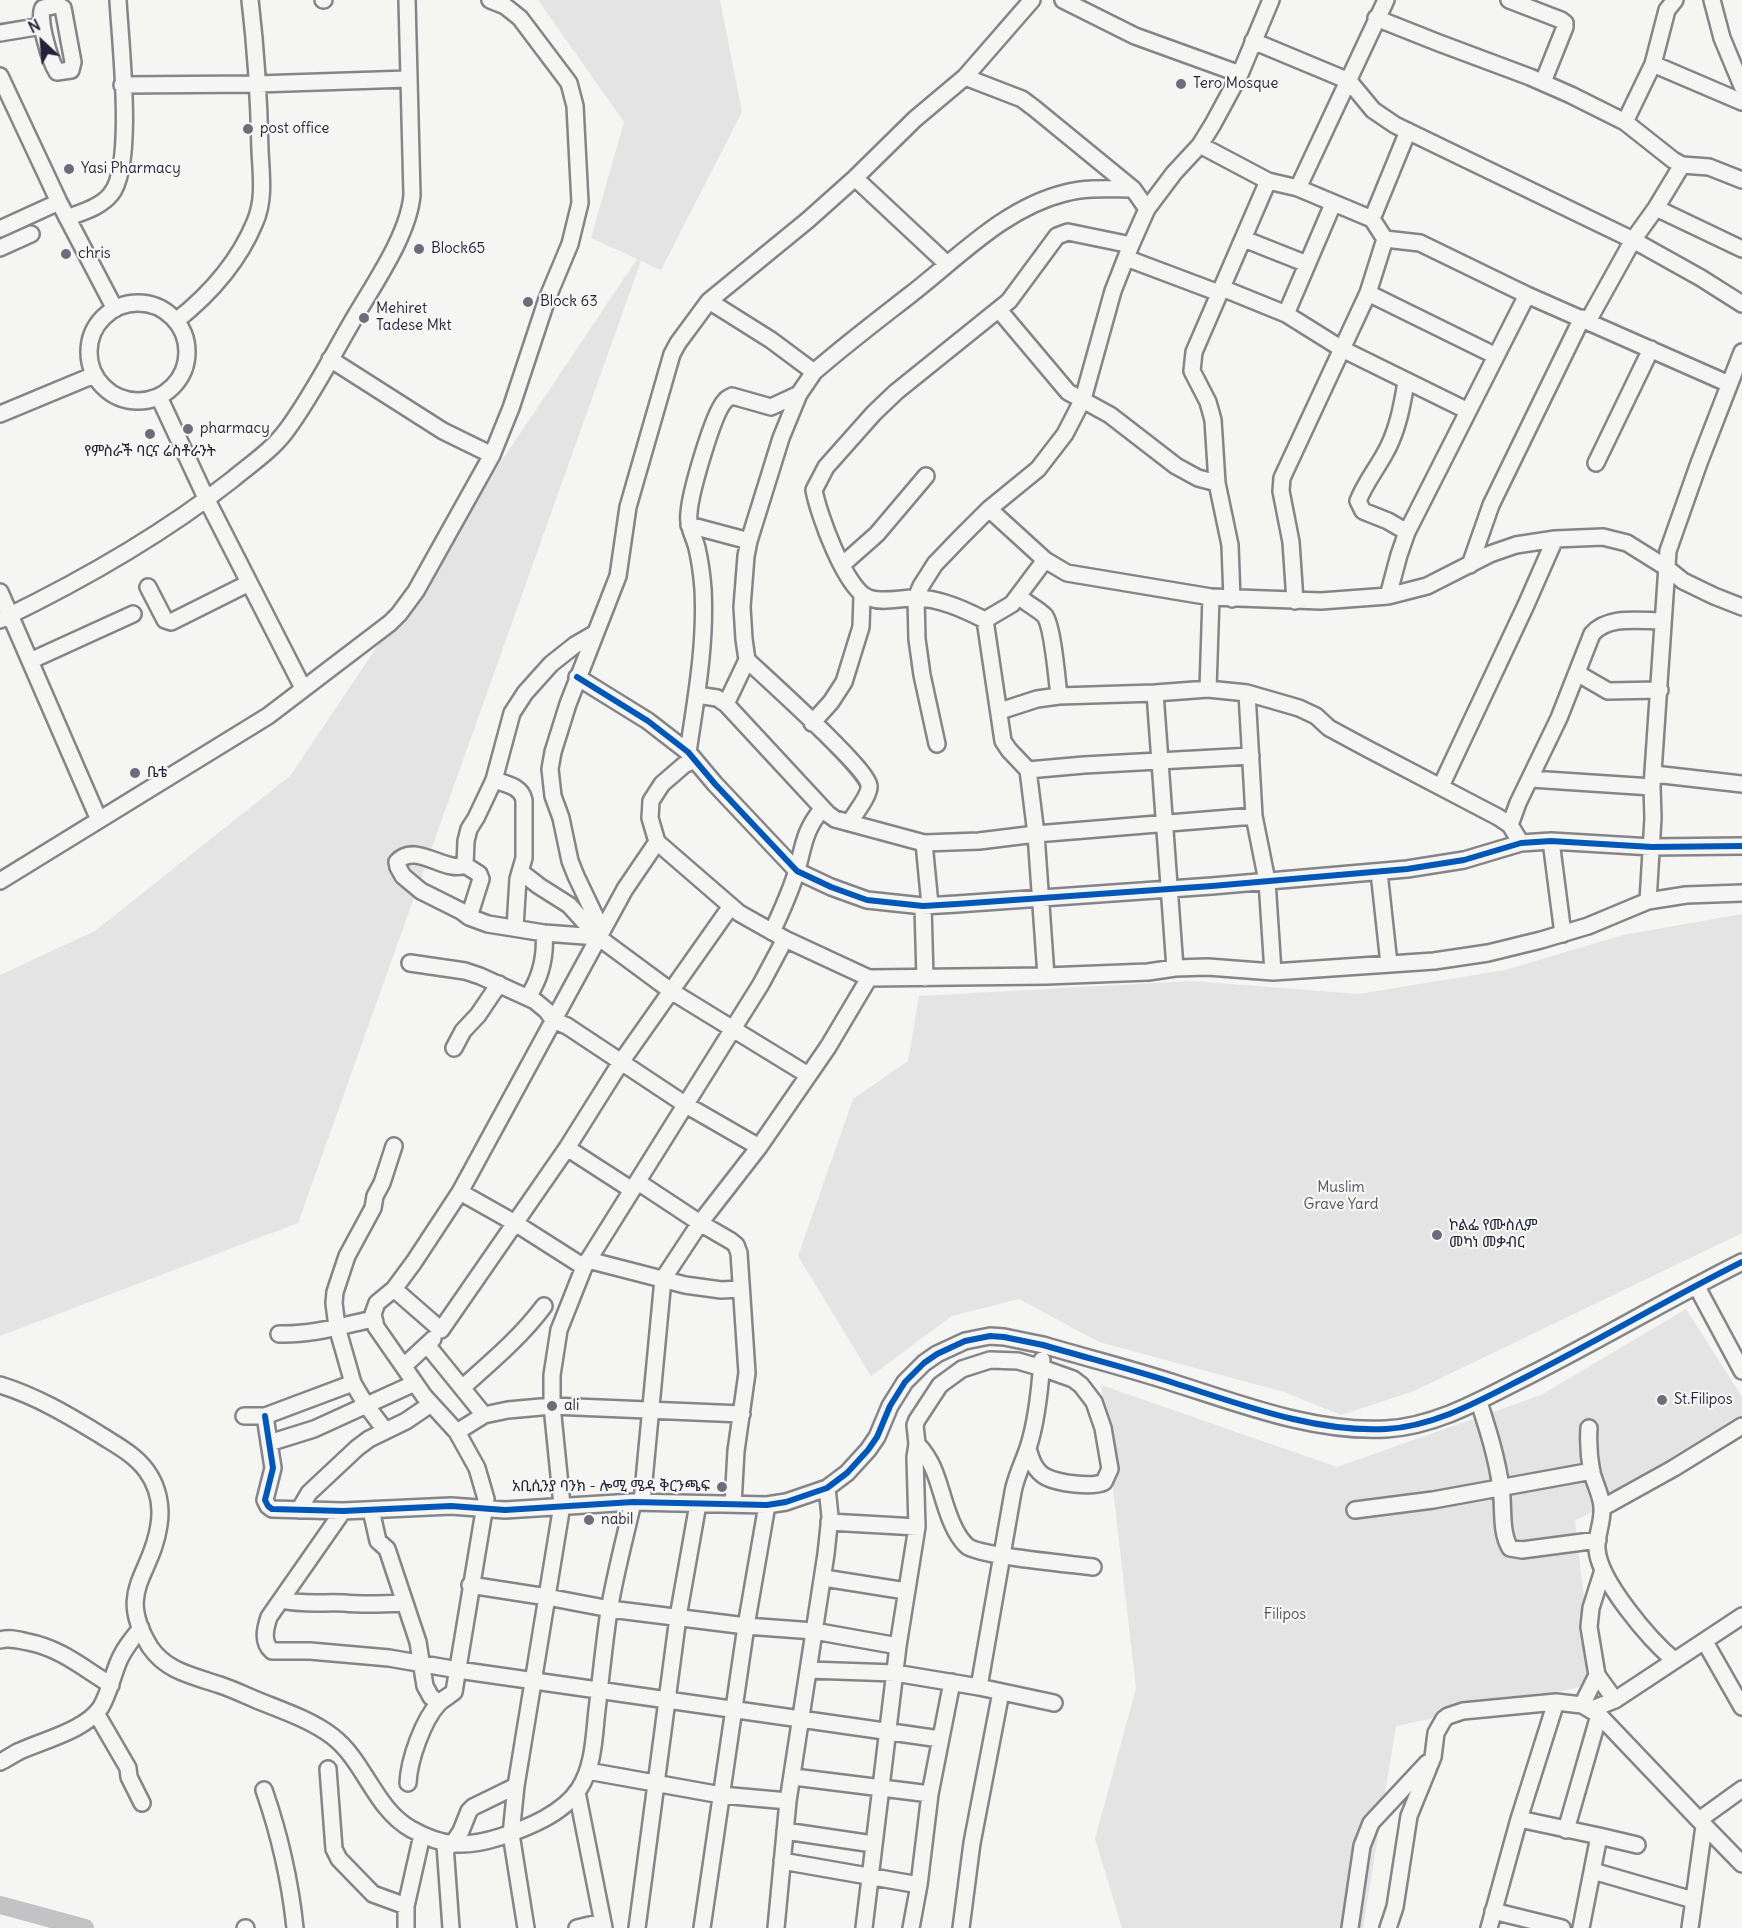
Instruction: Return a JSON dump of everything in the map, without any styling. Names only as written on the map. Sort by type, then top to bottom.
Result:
[{"type":"street","points":[[67,218],[105,201],[113,192],[120,176],[124,146],[118,0]]},
{"type":"street","points":[[176,321],[210,291],[241,249],[256,221],[262,198],[258,84],[250,0]]},
{"type":"street","points":[[5,618],[47,598],[207,500],[256,461],[286,431],[330,359],[407,222],[412,195],[407,0]]},
{"type":"street","points":[[0,881],[268,716],[339,663],[399,614],[416,591],[492,455],[511,408],[547,299],[570,244],[580,203],[580,186],[575,106],[569,82],[520,18],[506,6],[490,0]]},
{"type":"street","points":[[598,937],[597,920],[570,861],[561,818],[553,796],[550,781],[553,752],[577,677],[618,576],[628,507],[667,368],[678,343],[710,301],[808,220],[855,178],[915,118],[964,77],[1032,0]]},
{"type":"street","points":[[1063,0],[1135,36],[1240,74]]},
{"type":"street","points":[[937,744],[917,639],[916,598],[921,586],[935,564],[989,509],[1038,469],[1065,434],[1083,399],[1113,291],[1147,209],[1174,173],[1200,145],[1240,74],[1271,0]]},
{"type":"street","points":[[1298,188],[1386,0]]},
{"type":"street","points":[[1509,0],[1565,23],[1543,82]]},
{"type":"street","points":[[1625,122],[1653,64],[1667,10],[1675,0]]},
{"type":"street","points":[[1712,0],[1722,38],[1742,86]]},
{"type":"street","points":[[1377,18],[1543,82],[1625,122],[1663,154],[1682,165],[1709,167],[1742,180]]},
{"type":"street","points":[[0,33],[42,26]]},
{"type":"street","points":[[1253,41],[1349,81],[1373,110],[1384,119],[1633,240],[1742,304]]},
{"type":"street","points":[[1653,64],[1742,102]]},
{"type":"street","points":[[0,76],[59,202],[115,309]]},
{"type":"street","points":[[964,77],[1022,99],[1133,189],[1147,209]]},
{"type":"street","points":[[122,86],[408,79]]},
{"type":"street","points":[[1372,219],[1408,131]]},
{"type":"street","points":[[1200,145],[1268,181],[1298,188],[1372,219],[1385,239]]},
{"type":"street","points":[[1470,565],[1491,505],[1585,320],[1682,165]]},
{"type":"street","points":[[855,178],[947,264]]},
{"type":"street","points":[[1232,598],[1230,545],[1217,483],[1213,420],[1208,402],[1194,377],[1191,365],[1194,352],[1268,181]]},
{"type":"street","points":[[726,704],[747,660],[742,607],[749,541],[781,438],[799,394],[814,372],[1002,222],[1064,193],[1077,190],[1133,189]]},
{"type":"street","points":[[0,229],[59,202]]},
{"type":"street","points":[[1286,315],[1334,204]]},
{"type":"street","points":[[1656,208],[1742,249]]},
{"type":"street","points":[[985,620],[946,603],[916,598],[880,601],[862,596],[842,565],[822,520],[814,490],[826,466],[874,413],[896,392],[999,310],[1022,285],[1053,241],[1061,234],[1068,232],[1128,251],[1286,315],[1342,349],[1468,411]]},
{"type":"street","points":[[0,248],[31,234]]},
{"type":"street","points":[[1244,239],[1307,264]]},
{"type":"street","points":[[1295,601],[1291,542],[1281,491],[1282,478],[1368,293],[1385,239]]},
{"type":"street","points":[[1385,239],[1420,243],[1527,295],[1729,384]]},
{"type":"street","points":[[1368,293],[1496,356]]},
{"type":"street","points":[[1388,596],[1407,532],[1468,411],[1478,396],[1527,295]]},
{"type":"street","points":[[710,301],[771,340],[814,372]]},
{"type":"street","points":[[138,302],[147,303],[163,309],[176,321],[187,343],[186,364],[174,386],[159,397],[140,402],[123,400],[107,392],[96,380],[88,359],[90,336],[98,323],[110,311],[138,302]]},
{"type":"street","points":[[999,310],[1068,392],[1110,415],[1176,466],[1198,478],[1217,483]]},
{"type":"street","points":[[1596,464],[1651,349]]},
{"type":"street","points":[[1648,901],[1653,781],[1668,551],[1742,352]]},
{"type":"street","points":[[330,359],[443,431],[492,455]]},
{"type":"street","points":[[0,414],[94,375]]},
{"type":"street","points":[[1406,382],[1400,415],[1394,431],[1385,453],[1358,501],[1364,511],[1407,532]]},
{"type":"street","points":[[799,394],[771,407],[732,396],[725,400],[710,435],[697,474],[688,515],[697,547],[703,588],[701,657],[691,756],[655,792],[649,810],[651,828],[657,842],[731,906],[779,935],[869,978],[1046,976],[1208,967],[1273,972],[1463,958],[1563,934],[1648,901],[1686,895],[1742,893]]},
{"type":"street","points":[[159,397],[207,500],[303,688]]},
{"type":"street","points":[[842,565],[877,534],[926,476]]},
{"type":"street","points":[[989,509],[1045,560],[1067,573],[1211,597],[1295,601],[1388,596],[1427,586],[1516,545],[1555,539],[1603,537],[1618,540],[1636,548],[1683,581],[1742,607]]},
{"type":"street","points":[[689,525],[749,541]]},
{"type":"street","points":[[1441,786],[1555,539]]},
{"type":"street","points":[[985,620],[1005,610],[1019,597],[1045,560]]},
{"type":"street","points":[[148,586],[165,620],[171,622],[249,583]]},
{"type":"street","points":[[0,592],[5,618],[30,661],[99,820]]},
{"type":"street","points":[[812,723],[831,702],[844,682],[861,627],[862,596]]},
{"type":"street","points":[[1019,597],[1047,619],[1054,649],[1059,696]]},
{"type":"street","points":[[1208,689],[1211,597]]},
{"type":"street","points":[[30,661],[133,614]]},
{"type":"street","points":[[985,620],[1003,741],[1028,770],[1036,834],[1046,976]]},
{"type":"street","points":[[1510,825],[1518,803],[1560,718],[1592,634],[1600,626],[1611,622],[1663,621]]},
{"type":"street","points":[[465,865],[469,830],[494,780],[512,713],[518,702],[565,651],[594,634]]},
{"type":"street","points":[[747,660],[846,754],[868,779],[868,792],[849,823]]},
{"type":"street","points":[[1577,673],[1608,691],[1660,690]]},
{"type":"street","points":[[577,677],[648,721],[691,756],[797,871],[867,900],[926,905],[1379,872],[1464,860],[1521,843],[1551,841],[1652,847],[1742,846]]},
{"type":"street","points":[[1000,711],[1037,699],[1059,696],[1208,689],[1247,693],[1299,708],[1316,716],[1329,728],[1510,825],[1521,843]]},
{"type":"street","points":[[1155,693],[1175,968]]},
{"type":"street","points":[[1247,693],[1254,816],[1267,881],[1273,972]]},
{"type":"street","points":[[697,695],[717,698],[726,704],[822,809],[835,819],[924,843],[979,841],[1036,834],[1254,816]]},
{"type":"street","points":[[1028,770],[1251,756]]},
{"type":"street","points":[[1531,779],[1742,784]]},
{"type":"street","points":[[494,780],[517,789],[523,795],[524,858],[518,879],[515,927]]},
{"type":"street","points":[[526,1928],[511,1834],[516,1786],[562,1505],[552,1406],[552,1375],[559,1330],[586,1264],[732,1029],[779,935],[805,835],[822,809]]},
{"type":"street","points":[[1551,841],[1563,934]]},
{"type":"street","points":[[408,1783],[410,1761],[415,1747],[439,1702],[454,1692],[486,1498],[477,1468],[457,1432],[431,1404],[376,1327],[373,1318],[374,1308],[393,1289],[414,1262],[460,1192],[625,889],[657,842]]},
{"type":"street","points":[[924,843],[926,978]]},
{"type":"street","points":[[469,917],[480,888],[481,879],[478,874],[465,865],[457,867],[412,855],[397,862],[400,871],[413,885],[469,917],[488,924],[544,933],[598,937]]},
{"type":"street","points":[[521,872],[569,905],[598,937],[670,991],[808,1075]]},
{"type":"street","points":[[1379,872],[1389,964]]},
{"type":"street","points":[[404,1366],[428,1346],[441,1330],[567,1148],[621,1062],[731,906]]},
{"type":"street","points":[[528,997],[540,974],[544,959],[544,933]]},
{"type":"street","points":[[410,963],[465,971],[528,997],[543,1006],[553,1020],[567,1026],[686,1105],[759,1147]]},
{"type":"street","points":[[0,1385],[36,1398],[61,1411],[132,1456],[145,1468],[151,1478],[159,1499],[160,1512],[157,1537],[136,1589],[136,1614],[141,1628],[159,1658],[170,1667],[187,1675],[220,1685],[304,1720],[333,1737],[347,1749],[393,1815],[408,1828],[422,1835],[449,1845],[480,1842],[511,1834],[559,1809],[577,1792],[588,1771],[610,1609],[638,1502],[663,1280],[700,1223],[759,1147],[828,1047],[869,978]]},
{"type":"street","points":[[454,1048],[463,1032],[499,984]]},
{"type":"street","points":[[385,1430],[353,1383],[337,1327],[335,1292],[347,1256],[373,1208],[375,1196],[382,1183],[394,1146]]},
{"type":"street","points":[[567,1148],[731,1241],[738,1248],[747,1373],[736,1451],[733,1504]]},
{"type":"street","points":[[460,1192],[586,1264],[702,1289],[741,1289]]},
{"type":"street","points":[[265,1416],[273,1468],[265,1494],[266,1503],[272,1509],[343,1511],[451,1506],[505,1510],[638,1502],[767,1505],[798,1499],[827,1488],[847,1473],[877,1437],[890,1406],[905,1382],[937,1353],[965,1341],[1004,1336],[1043,1345],[1275,1414],[1334,1427],[1379,1429],[1403,1427],[1434,1419],[1479,1402],[1610,1335],[1742,1262]]},
{"type":"street","points":[[1697,1287],[1742,1371]]},
{"type":"street","points":[[393,1289],[441,1330]]},
{"type":"street","points":[[462,1388],[496,1359],[544,1306]]},
{"type":"street","points":[[279,1334],[326,1331],[373,1318]]},
{"type":"street","points":[[532,1321],[559,1330]]},
{"type":"street","points":[[979,1687],[1016,1476],[1028,1448],[1042,1368],[1043,1345]]},
{"type":"street","points":[[428,1346],[484,1415]]},
{"type":"street","points":[[864,1928],[898,1646],[917,1527],[915,1425],[940,1385],[962,1369],[990,1360],[1017,1361],[1073,1379],[1087,1392],[1100,1415],[1110,1469],[1104,1482],[1098,1484],[1069,1483],[1046,1477],[1032,1463],[1028,1448]]},
{"type":"street","points":[[244,1416],[265,1416],[353,1383]]},
{"type":"street","points":[[269,1443],[314,1429],[416,1383]]},
{"type":"street","points":[[1479,1402],[1495,1452],[1502,1487],[1507,1542],[1513,1549],[1533,1549],[1598,1540]]},
{"type":"street","points":[[299,1510],[309,1492],[369,1438],[406,1421],[431,1404]]},
{"type":"street","points":[[457,1432],[484,1415],[508,1410],[552,1406],[742,1414]]},
{"type":"street","points":[[1602,1508],[1674,1468],[1742,1426]]},
{"type":"street","points":[[1589,1428],[1588,1446],[1592,1472],[1602,1508],[1597,1550],[1603,1570],[1646,1634],[1674,1660]]},
{"type":"street","points":[[917,1444],[932,1463],[947,1509],[962,1540],[972,1549],[1093,1567]]},
{"type":"street","points":[[1355,1510],[1433,1500],[1592,1472]]},
{"type":"street","points":[[776,1928],[785,1831],[800,1719],[824,1578],[829,1522],[827,1488]]},
{"type":"street","points":[[637,1928],[678,1617],[698,1504]]},
{"type":"street","points":[[702,1928],[746,1626],[767,1505]]},
{"type":"street","points":[[371,1510],[375,1533],[378,1541],[387,1550],[418,1642],[425,1686],[431,1697],[439,1702]]},
{"type":"street","points":[[343,1511],[269,1617],[265,1629],[266,1642],[272,1651],[310,1651],[389,1658],[421,1665],[940,1739]]},
{"type":"street","points":[[829,1522],[917,1527]]},
{"type":"street","points":[[1566,1830],[1597,1675],[1589,1627],[1591,1608],[1603,1570]]},
{"type":"street","points":[[824,1578],[906,1591]]},
{"type":"street","points":[[470,1586],[610,1609],[746,1626],[814,1631],[898,1646]]},
{"type":"street","points":[[282,1600],[296,1603],[344,1603],[361,1606],[405,1603]]},
{"type":"street","points":[[1591,1710],[1615,1700],[1742,1616]]},
{"type":"street","points":[[0,1762],[18,1752],[59,1736],[96,1713],[111,1685],[119,1660],[141,1628]]},
{"type":"street","points":[[0,1640],[12,1638],[42,1644],[71,1658],[111,1685]]},
{"type":"street","points":[[1705,1642],[1742,1707]]},
{"type":"street","points":[[809,1670],[895,1673],[979,1687],[1054,1703]]},
{"type":"street","points":[[1597,1675],[1615,1700]]},
{"type":"street","points":[[911,1928],[919,1885],[930,1794],[952,1682]]},
{"type":"street","points":[[961,1928],[972,1843],[1001,1692]]},
{"type":"street","points":[[1489,1928],[1519,1819],[1556,1702]]},
{"type":"street","points":[[1388,1928],[1395,1907],[1408,1816],[1433,1756],[1436,1733],[1448,1716],[1463,1711],[1556,1702],[1591,1710],[1742,1864]]},
{"type":"street","points":[[96,1713],[128,1768],[129,1776],[141,1803]]},
{"type":"street","points":[[1350,1928],[1362,1846],[1371,1823],[1433,1756]]},
{"type":"street","points":[[328,1769],[334,1849],[339,1859],[373,1894],[406,1906]]},
{"type":"street","points":[[588,1771],[721,1795],[789,1802]]},
{"type":"street","points":[[794,1777],[930,1794]]},
{"type":"street","points":[[451,1928],[449,1845],[473,1807],[516,1786]]},
{"type":"street","points":[[1690,1928],[1701,1823],[1742,1789]]},
{"type":"street","points":[[264,1790],[285,1858],[295,1928]]},
{"type":"street","points":[[577,1792],[603,1925],[577,1928]]},
{"type":"street","points":[[1519,1819],[1637,1845]]},
{"type":"street","points":[[785,1831],[873,1844]]},
{"type":"street","points":[[406,1928],[406,1906],[422,1835]]},
{"type":"street","points":[[1581,1928],[1599,1836]]},
{"type":"street","points":[[782,1861],[919,1885]]},
{"type":"street","points":[[1593,1871],[1693,1900]]},
{"type":"street","points":[[1493,1911],[1562,1928]]},
{"type":"green space","points":[[538,0],[720,0],[742,112],[661,270],[641,261],[298,1223],[0,1336],[0,975],[95,931],[291,775],[637,259],[591,238],[624,122]]},
{"type":"green space","name":"Muslim Grave Yard","points":[[1742,914],[1742,1233],[1414,1391],[1341,1415],[1284,1392],[1099,1342],[1019,1299],[952,1316],[871,1376],[798,1256],[853,1099],[908,1061],[919,996],[1193,981],[1358,994],[1505,970],[1623,935]]},
{"type":"green space","name":"Filipos","points":[[1686,1309],[1742,1397],[1742,1430],[1575,1521],[1594,1684],[1396,1726],[1363,1928],[1122,1928],[1095,1839],[1136,1688],[1101,1385],[1337,1467],[1541,1395]]},
{"type":"waterway","points":[[0,1905],[85,1928]]},
{"type":"cycle path","points":[[577,677],[648,721],[688,752],[797,871],[867,900],[923,906],[1212,886],[1407,869],[1464,860],[1521,843],[1551,841],[1652,847],[1742,846]]},
{"type":"cycle path","points":[[265,1416],[273,1468],[265,1500],[272,1509],[343,1511],[451,1506],[505,1510],[633,1502],[767,1505],[786,1502],[827,1488],[847,1473],[877,1437],[890,1406],[905,1382],[937,1354],[965,1341],[990,1336],[1043,1345],[1305,1422],[1359,1429],[1386,1429],[1424,1423],[1460,1410],[1742,1262]]},
{"type":"place","name":"Tero Mosque","points":[[1181,84]]},
{"type":"place","name":"post office","points":[[248,129]]},
{"type":"place","name":"Yasi Pharmacy","points":[[69,169]]},
{"type":"place","name":"Block65","points":[[419,249]]},
{"type":"place","name":"chris","points":[[66,254]]},
{"type":"place","name":"Block 63","points":[[528,302]]},
{"type":"place","name":"Mehiret Tadese Mkt","points":[[364,318]]},
{"type":"place","name":"pharmacy","points":[[188,429]]},
{"type":"place","name":"የምስራች ባርና ሬስቶራንት","points":[[150,434]]},
{"type":"place","name":"ቤቴ","points":[[135,773]]},
{"type":"place","name":"ኮልፌ የሙስሊም መካነ መቃብር","points":[[1437,1235]]},
{"type":"place","name":"St.Filipos","points":[[1662,1400]]},
{"type":"place","name":"ali","points":[[552,1406]]},
{"type":"place","name":"አቢሲንያ ባንክ - ሎሚ ሜዳ ቅርንጫፍ","points":[[722,1487]]},
{"type":"place","name":"nabil","points":[[589,1520]]}]
